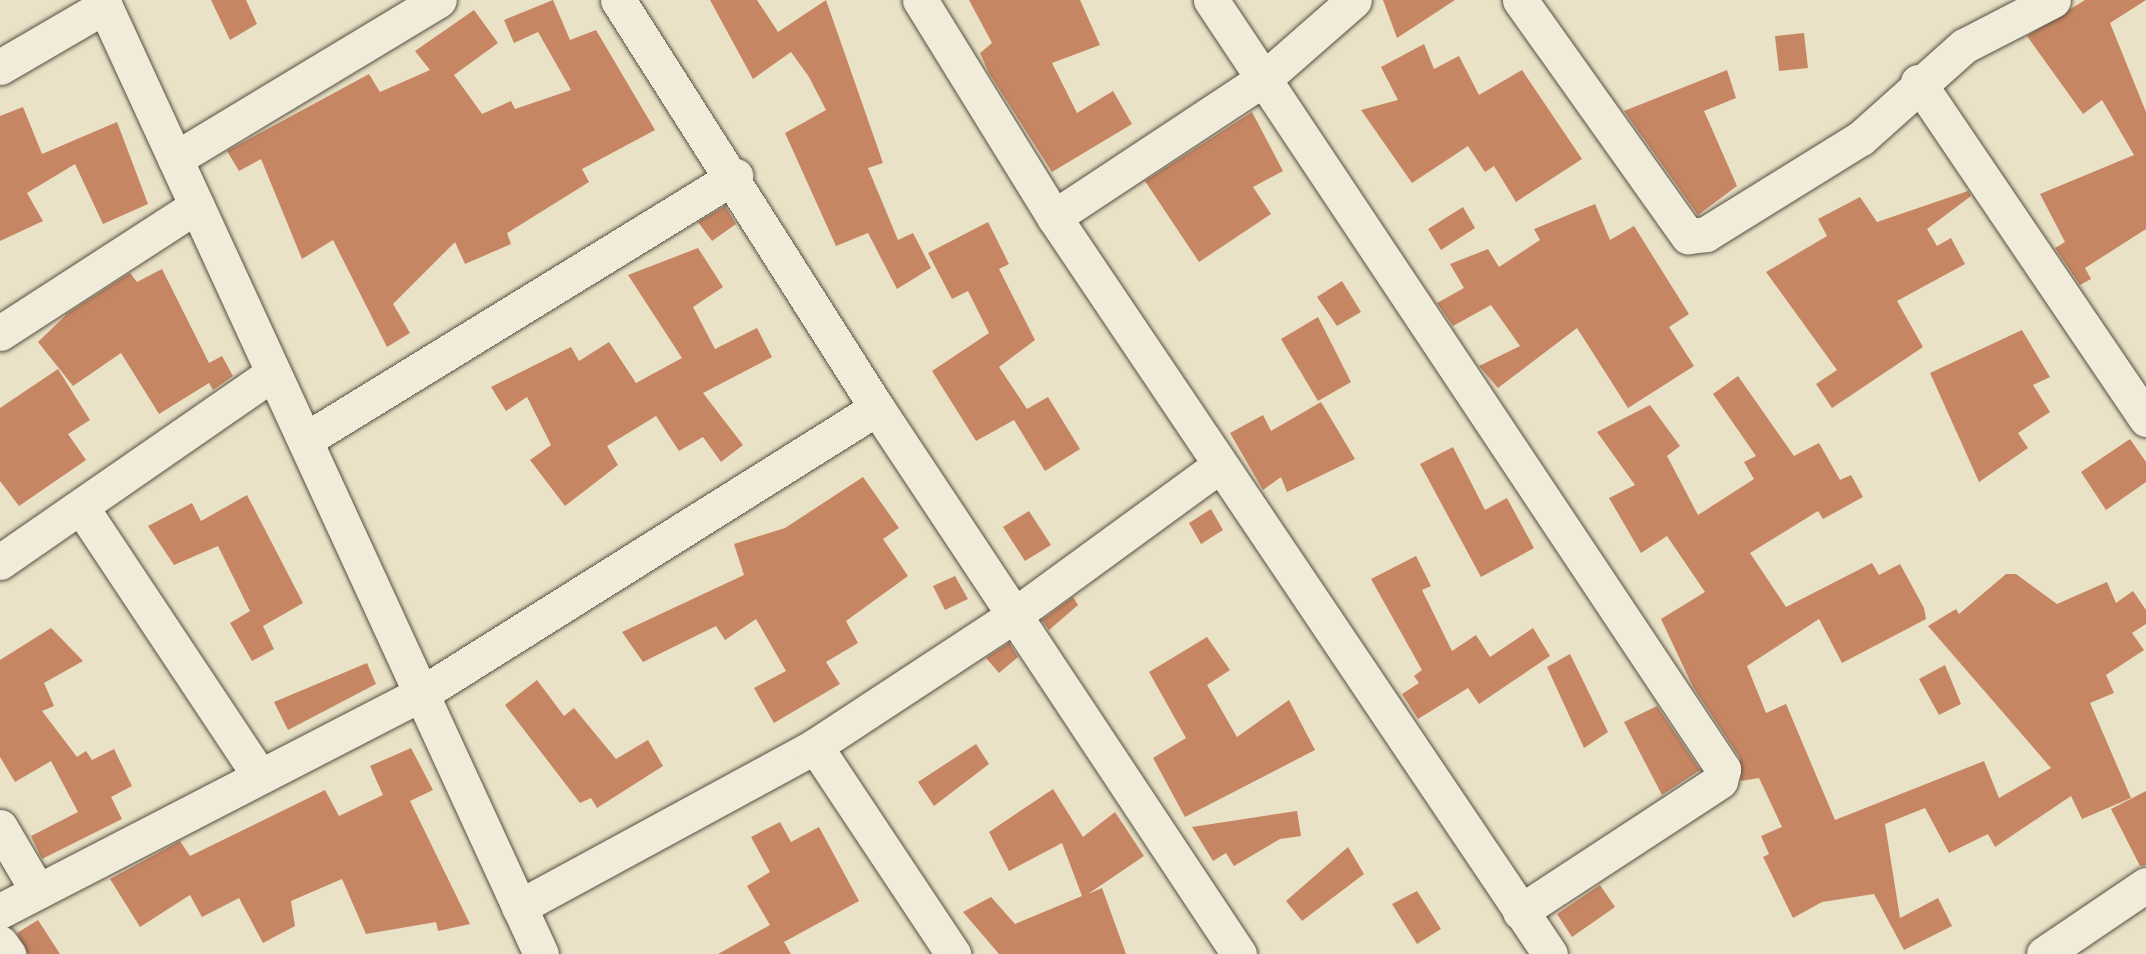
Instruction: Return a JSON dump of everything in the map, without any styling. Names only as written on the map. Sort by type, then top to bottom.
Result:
[{"type":"street","points":[[618,0],[735,176],[877,408],[1239,954]]},
{"type":"street","points":[[920,0],[1054,217],[1550,954]]},
{"type":"street","points":[[1211,0],[1723,769],[1720,781],[1520,912]]},
{"type":"street","points":[[1054,217],[1265,78],[1354,0]]},
{"type":"street","points":[[1520,0],[1676,227],[1688,236],[1706,234],[1861,138],[1918,82],[1964,46],[2053,0]]},
{"type":"street","points":[[175,159],[432,2]]},
{"type":"street","points":[[0,67],[103,3],[520,907],[538,953]]},
{"type":"street","points":[[1918,82],[2146,419]]},
{"type":"street","points":[[305,440],[735,176]]},
{"type":"street","points":[[0,333],[197,206]]},
{"type":"street","points":[[0,562],[273,373]]},
{"type":"street","points":[[0,911],[421,694],[877,408]]},
{"type":"street","points":[[520,907],[815,747],[1013,616],[1220,465]]},
{"type":"street","points":[[81,507],[260,776]]},
{"type":"street","points":[[815,747],[954,954]]},
{"type":"street","points":[[0,827],[37,890]]},
{"type":"street","points":[[2044,954],[2144,892]]},
{"type":"street","points":[[0,943],[8,954]]},
{"type":"building","points":[[211,0],[246,0],[257,24],[230,40]]},
{"type":"building","points":[[553,0],[570,40],[596,30],[655,130],[582,169],[589,182],[507,233],[511,244],[465,264],[455,242],[393,304],[410,333],[387,347],[333,240],[302,259],[261,159],[239,171],[227,151],[369,74],[380,92],[430,70],[415,51],[474,10],[498,43],[454,75],[482,114],[511,101],[515,109],[571,90],[538,32],[514,43],[504,20]]},
{"type":"building","points":[[710,0],[757,0],[778,32],[826,0],[883,163],[868,168],[898,240],[913,233],[931,268],[897,289],[868,233],[836,246],[785,133],[826,110],[809,77],[791,52],[753,79]]},
{"type":"building","points":[[969,0],[1080,0],[1100,45],[1052,63],[1077,113],[1113,91],[1132,124],[1052,172],[989,73],[980,53],[992,43]]},
{"type":"building","points":[[1383,0],[1455,0],[1397,38]]},
{"type":"building","points":[[2085,0],[2146,0],[2110,23],[2146,112],[2146,229],[2085,268],[2091,279],[2080,285],[2055,248],[2065,242],[2040,194],[2134,155],[2102,100],[2083,114],[2027,36]]},
{"type":"building","points":[[1804,33],[1808,68],[1779,71],[1775,36]]},
{"type":"building","points":[[1424,44],[1434,69],[1459,56],[1479,95],[1522,70],[1582,159],[1516,202],[1494,166],[1485,172],[1468,146],[1412,183],[1361,110],[1398,100],[1381,67]]},
{"type":"building","points":[[1727,70],[1736,98],[1704,111],[1737,186],[1698,215],[1624,111]]},
{"type":"building","points":[[23,107],[42,154],[117,122],[148,204],[103,224],[75,164],[27,193],[43,221],[0,241],[0,116]]},
{"type":"building","points":[[1252,112],[1283,171],[1253,187],[1271,214],[1199,262],[1145,181]]},
{"type":"building","points":[[1968,191],[1971,196],[1927,229],[1937,246],[1951,238],[1965,264],[1897,301],[1923,347],[1832,408],[1816,384],[1837,370],[1766,272],[1827,236],[1818,219],[1860,197],[1877,222]]},
{"type":"building","points":[[1595,204],[1610,240],[1634,226],[1689,314],[1669,327],[1694,366],[1628,408],[1577,328],[1498,388],[1479,366],[1520,346],[1491,305],[1453,326],[1437,303],[1464,288],[1450,264],[1488,249],[1499,267],[1540,240],[1534,229]]},
{"type":"building","points":[[725,206],[736,224],[712,241],[698,222]]},
{"type":"building","points":[[1463,207],[1475,228],[1441,250],[1428,229]]},
{"type":"building","points":[[988,222],[1009,264],[999,269],[1035,340],[999,367],[1027,409],[1048,397],[1080,449],[1045,471],[1014,420],[976,441],[932,371],[989,333],[968,291],[952,299],[928,253]]},
{"type":"building","points":[[698,248],[723,287],[693,307],[715,349],[757,328],[772,357],[703,393],[743,445],[721,462],[703,437],[679,451],[656,416],[607,446],[618,465],[565,506],[530,460],[551,445],[527,397],[506,411],[491,387],[571,347],[579,361],[609,342],[636,383],[682,358],[628,275]]},
{"type":"building","points":[[162,269],[209,363],[222,356],[233,376],[213,390],[209,383],[159,414],[121,353],[73,386],[38,342],[68,313],[130,273],[137,282]]},
{"type":"building","points":[[1342,281],[1361,312],[1337,326],[1317,297]]},
{"type":"building","points":[[1318,317],[1351,382],[1318,401],[1281,339]]},
{"type":"building","points":[[2022,330],[2050,377],[2033,385],[2050,412],[2018,433],[2028,448],[1979,482],[1930,373]]},
{"type":"building","points":[[58,369],[90,420],[68,434],[86,460],[19,506],[0,481],[0,408]]},
{"type":"building","points":[[1738,376],[1794,456],[1819,443],[1840,480],[1851,475],[1863,497],[1823,519],[1818,511],[1750,553],[1786,607],[1872,563],[1879,575],[1900,564],[1924,608],[1926,619],[1842,663],[1819,619],[1747,666],[1766,713],[1786,704],[1835,820],[1984,761],[1999,798],[2051,768],[1928,626],[1956,609],[1959,614],[2006,574],[2016,574],[2057,604],[2107,582],[2116,603],[2133,591],[2146,610],[2146,624],[2132,633],[2144,650],[2106,675],[2114,693],[2090,703],[2131,798],[2082,819],[2071,796],[1995,847],[1988,834],[1949,853],[1925,808],[1885,824],[1900,918],[1938,898],[1952,926],[1904,950],[1874,894],[1822,902],[1793,918],[1763,857],[1769,854],[1761,836],[1782,827],[1759,778],[1741,781],[1740,758],[1693,687],[1661,619],[1705,592],[1667,536],[1641,553],[1609,498],[1635,485],[1597,432],[1650,405],[1680,446],[1667,456],[1698,515],[1754,479],[1744,462],[1756,456],[1713,394]]},
{"type":"building","points":[[1321,402],[1355,459],[1287,492],[1281,477],[1263,490],[1230,433],[1263,415],[1271,431]]},
{"type":"building","points":[[2130,439],[2146,462],[2146,482],[2106,510],[2081,472]]},
{"type":"building","points":[[1453,447],[1485,510],[1507,498],[1534,548],[1481,577],[1420,464]]},
{"type":"building","points":[[863,477],[899,528],[883,539],[908,576],[846,621],[858,643],[826,662],[840,684],[774,723],[754,688],[786,671],[756,619],[725,640],[716,626],[643,662],[622,632],[744,575],[734,544],[785,528]]},
{"type":"building","points":[[247,495],[303,603],[263,626],[274,649],[252,661],[230,623],[250,611],[218,546],[174,565],[148,526],[192,503],[201,521]]},
{"type":"building","points":[[1211,509],[1223,530],[1201,544],[1189,523]]},
{"type":"building","points":[[1029,511],[1051,545],[1025,561],[1003,527]]},
{"type":"building","points":[[1416,556],[1431,586],[1422,590],[1452,651],[1476,635],[1490,657],[1533,628],[1550,656],[1479,704],[1468,688],[1418,719],[1402,694],[1419,683],[1414,676],[1422,670],[1371,579]]},
{"type":"building","points":[[955,576],[968,599],[945,610],[933,586]]},
{"type":"building","points":[[1073,597],[1078,605],[1049,630],[1042,620]]},
{"type":"building","points":[[51,628],[83,661],[44,683],[54,706],[42,711],[77,757],[86,751],[92,760],[114,749],[132,786],[111,797],[122,819],[42,859],[31,836],[78,812],[51,761],[15,782],[0,757],[0,660]]},
{"type":"building","points":[[1207,637],[1230,670],[1207,685],[1237,737],[1289,700],[1315,750],[1185,817],[1153,758],[1186,738],[1149,672]]},
{"type":"building","points":[[1009,643],[1018,657],[999,673],[986,658]]},
{"type":"building","points":[[1570,654],[1608,732],[1584,748],[1547,667]]},
{"type":"building","points":[[367,663],[376,684],[288,730],[274,702]]},
{"type":"building","points":[[1945,665],[1961,704],[1939,715],[1919,679]]},
{"type":"building","points":[[537,680],[564,716],[574,708],[616,759],[648,740],[663,766],[597,808],[591,798],[580,803],[505,705]]},
{"type":"building","points":[[1657,706],[1700,770],[1662,795],[1624,722]]},
{"type":"building","points":[[976,744],[989,764],[934,806],[918,782]]},
{"type":"building","points":[[411,748],[433,790],[410,801],[470,924],[438,931],[436,922],[366,934],[342,879],[291,901],[295,926],[263,943],[239,898],[202,917],[190,895],[140,927],[110,879],[180,841],[190,856],[325,790],[339,816],[383,795],[370,766]]},
{"type":"building","points":[[1053,789],[1083,837],[1115,812],[1144,856],[1088,894],[1102,888],[1126,954],[999,954],[963,912],[991,897],[1015,924],[1082,896],[1062,843],[1009,871],[989,832]]},
{"type":"building","points":[[2146,791],[2146,865],[2140,866],[2111,809]]},
{"type":"building","points":[[1297,811],[1301,836],[1280,839],[1234,866],[1226,853],[1213,861],[1192,827]]},
{"type":"building","points":[[780,822],[791,842],[819,827],[859,901],[784,942],[791,954],[718,954],[770,925],[747,886],[770,872],[751,837]]},
{"type":"building","points":[[1348,847],[1364,874],[1302,921],[1286,901]]},
{"type":"building","points":[[1600,885],[1615,907],[1572,937],[1557,914]]},
{"type":"building","points":[[1417,891],[1441,929],[1417,944],[1392,904]]},
{"type":"building","points":[[38,920],[60,954],[28,954],[17,933]]}]
